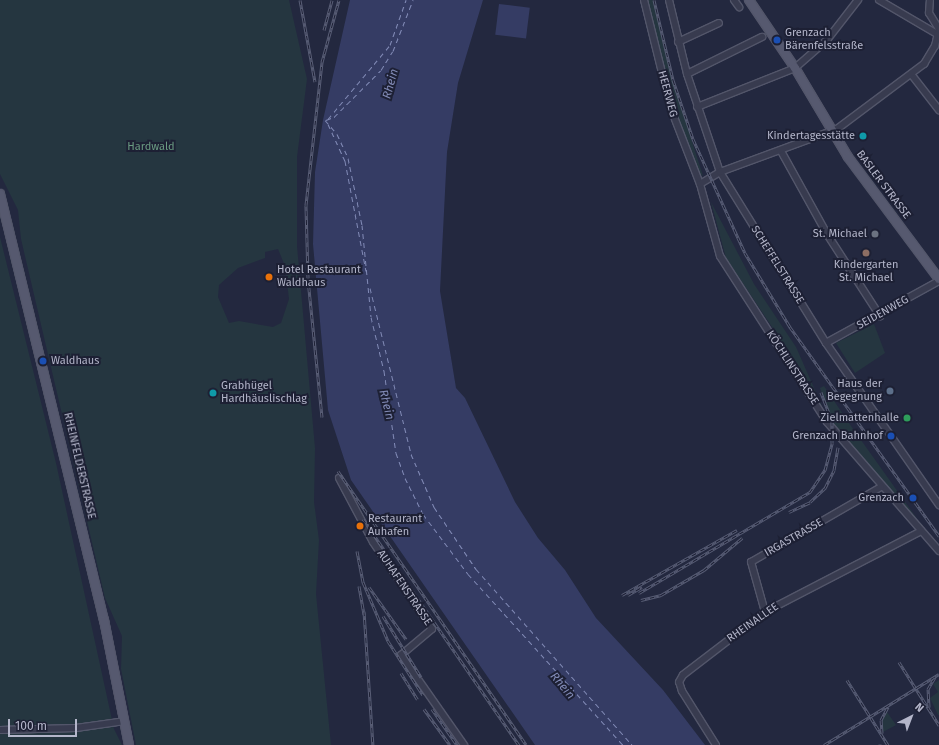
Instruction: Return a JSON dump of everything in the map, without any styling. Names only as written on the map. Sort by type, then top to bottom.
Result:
[{"type":"main road","name":"BASLER STRASSE","points":[[749,0],[795,68],[832,131],[939,280]]},
{"type":"main road","name":"RHEINFELDERSTRASSE","points":[[0,194],[65,454],[122,722],[124,745]]},
{"type":"main road","name":"RHEINFELDERSTRASSE","points":[[0,205],[103,633],[122,722],[129,745]]},
{"type":"street","name":"HEERWEG","points":[[644,0],[671,109],[701,183]]},
{"type":"street","points":[[669,1],[677,0]]},
{"type":"street","points":[[734,0],[739,7]]},
{"type":"street","points":[[697,106],[795,68],[827,40],[858,0]]},
{"type":"street","points":[[880,0],[939,35]]},
{"type":"street","points":[[701,183],[720,172],[781,151],[832,131],[911,74],[930,56],[939,35],[929,13],[930,0]]},
{"type":"street","name":"SCHEFFELSTRASSE","points":[[669,1],[687,74],[720,172],[826,343],[939,505]]},
{"type":"street","points":[[678,42],[719,23]]},
{"type":"street","points":[[687,74],[762,37]]},
{"type":"street","points":[[911,74],[939,110]]},
{"type":"street","points":[[781,151],[827,234],[880,316]]},
{"type":"street","name":"KÖCHLINSTRASSE","points":[[701,183],[720,256],[830,426],[881,487],[939,551]]},
{"type":"street","name":"SEIDENWEG","points":[[826,343],[880,316],[939,280]]},
{"type":"street","name":"AUHAFENSTRASSE","points":[[339,478],[373,542],[432,629],[401,655],[464,745]]},
{"type":"street","name":"IRGASTRASSE","points":[[765,612],[751,562],[881,487]]},
{"type":"street","name":"RHEINALLEE","points":[[716,745],[682,691],[680,678],[765,612],[921,531]]},
{"type":"street","points":[[0,730],[76,728],[122,722]]},
{"type":"green space","name":"Hardwald","points":[[0,0],[289,0],[307,79],[297,157],[297,246],[315,448],[314,502],[319,540],[316,594],[331,745],[136,745],[121,669],[122,636],[105,598],[21,239],[18,210],[0,174]],"holes":[[[278,249],[285,266],[289,299],[281,323],[273,327],[239,321],[229,323],[218,297],[219,285],[238,268],[265,258],[265,252]]]},
{"type":"green space","points":[[646,0],[653,0],[669,69],[703,176],[697,172],[678,126]]},
{"type":"green space","points":[[711,202],[754,284],[796,347],[829,422],[778,336],[726,258]]},
{"type":"green space","points":[[0,237],[56,463],[114,729],[122,745],[0,745]]},
{"type":"green space","points":[[874,324],[885,353],[855,373],[836,343]]},
{"type":"green space","points":[[824,386],[918,520],[833,426],[820,388]]},
{"type":"green space","points":[[939,680],[938,715],[930,698],[938,692],[933,684]]},
{"type":"green space","points":[[887,712],[896,725],[883,732],[882,721]]},
{"type":"water","name":"Rhein","points":[[350,0],[483,0],[458,83],[447,152],[440,291],[456,388],[465,398],[515,502],[538,538],[565,570],[596,618],[663,690],[705,745],[535,745],[351,480],[328,410],[313,244],[315,172],[323,120]]},
{"type":"water","points":[[499,4],[530,8],[526,39],[495,35]]},
{"type":"ferry route","points":[[328,119],[390,45],[406,0]]},
{"type":"ferry route","points":[[326,120],[334,117],[381,70],[393,51],[413,0]]},
{"type":"ferry route","points":[[325,120],[337,134],[348,158],[362,225],[371,317],[384,371],[396,453],[405,478],[423,514],[468,574],[623,745]]},
{"type":"ferry route","points":[[328,124],[345,161],[366,271]]},
{"type":"ferry route","points":[[370,288],[411,454],[434,507],[476,569],[632,745]]},
{"type":"railway","points":[[300,0],[315,82]]},
{"type":"railway","points":[[324,30],[332,0]]},
{"type":"railway","points":[[322,417],[308,278],[306,205],[322,62],[339,0]]},
{"type":"railway","points":[[654,0],[673,80],[693,139],[745,253],[790,327],[939,536]]},
{"type":"railway","points":[[639,593],[810,492],[825,470],[832,443],[832,421],[821,392]]},
{"type":"railway","points":[[789,512],[810,502],[825,488],[834,470],[838,447]]},
{"type":"railway","points":[[338,471],[526,745]]},
{"type":"railway","points":[[363,519],[519,745]]},
{"type":"railway","points":[[622,595],[737,530]]},
{"type":"railway","points":[[641,600],[661,595],[704,570],[742,538]]},
{"type":"railway","points":[[357,551],[363,582],[388,641],[423,695]]},
{"type":"railway","points":[[359,586],[364,615]]},
{"type":"railway","points":[[369,587],[406,639]]},
{"type":"railway","points":[[628,595],[642,587]]},
{"type":"railway","points":[[364,611],[373,745]]},
{"type":"railway","points":[[383,616],[421,677]]},
{"type":"railway","points":[[899,662],[939,725]]},
{"type":"railway","points":[[401,673],[417,699]]},
{"type":"railway","points":[[824,745],[939,674]]},
{"type":"railway","points":[[929,707],[928,689],[935,677]]},
{"type":"railway","points":[[847,680],[888,745]]},
{"type":"railway","points":[[882,733],[881,720],[888,707]]},
{"type":"railway","points":[[424,709],[450,745]]},
{"type":"railway","points":[[432,709],[457,745]]},
{"type":"place","name":"Grenzach Bärenfelsstraße","points":[[777,40]]},
{"type":"place","name":"Kindertagesstätte","points":[[863,136]]},
{"type":"place","name":"St. Michael","points":[[875,234]]},
{"type":"place","name":"Kindergarten St. Michael","points":[[866,253]]},
{"type":"place","name":"Hotel Restaurant Waldhaus","points":[[269,277]]},
{"type":"place","name":"Waldhaus","points":[[43,361]]},
{"type":"place","name":"Haus der Begegnung","points":[[890,391]]},
{"type":"place","name":"Grabhügel Hardhäuslischlag","points":[[213,393]]},
{"type":"place","name":"Zielmattenhalle","points":[[907,418]]},
{"type":"place","name":"Grenzach Bahnhof","points":[[891,436]]},
{"type":"place","name":"Grenzach","points":[[913,498]]},
{"type":"place","name":"Restaurant Auhafen","points":[[360,526]]}]
